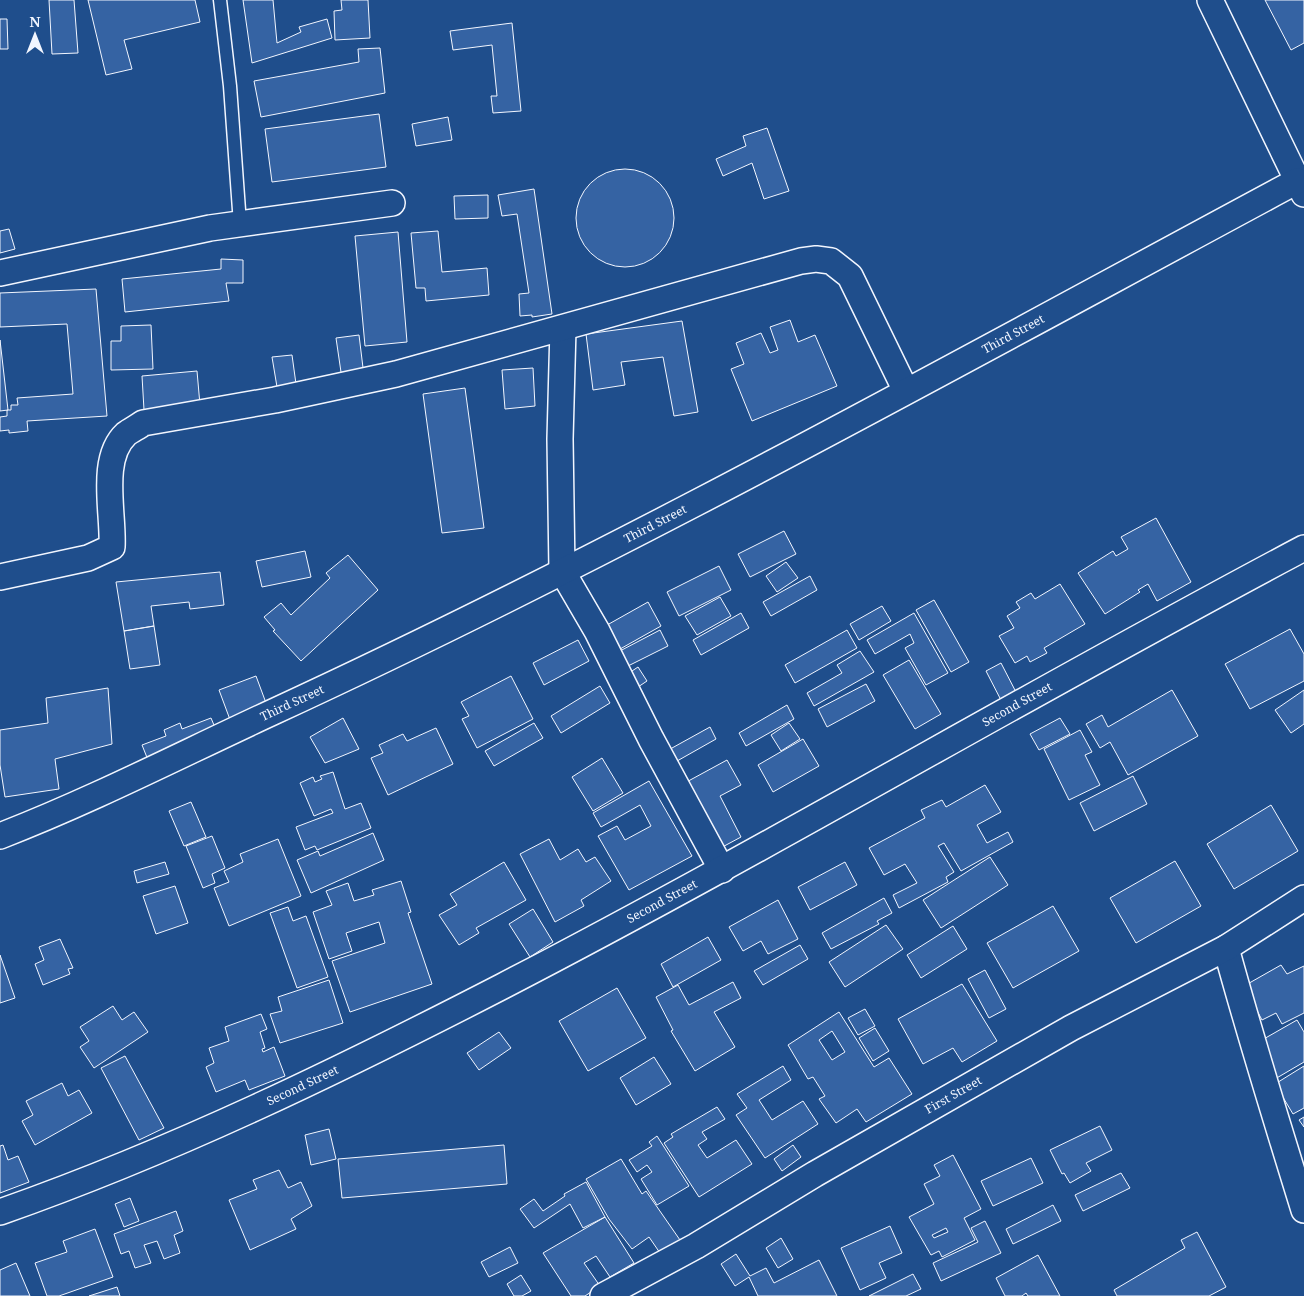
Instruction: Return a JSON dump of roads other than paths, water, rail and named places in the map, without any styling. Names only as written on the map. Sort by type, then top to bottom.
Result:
[{"type":"street","points":[[1210,0],[1301,188]]},
{"type":"street","name":"Third Street","points":[[0,836],[127,782],[416,646],[742,481],[906,392],[1301,188]]},
{"type":"street","points":[[0,273],[210,228],[392,203]]},
{"type":"street","points":[[0,577],[88,558],[112,547],[110,481],[114,453],[126,434],[143,423],[275,400],[396,374],[801,261],[816,258],[831,261],[850,276],[906,392]]},
{"type":"street","points":[[563,328],[560,439],[562,571],[597,631],[651,738],[722,870]]},
{"type":"street","name":"Second Street","points":[[0,1212],[143,1157],[257,1107],[423,1027],[722,870],[1304,548]]},
{"type":"street","name":"First Street","points":[[603,1296],[696,1246],[815,1174],[1072,1028],[1226,948],[1304,898]]},
{"type":"street","points":[[1226,948],[1258,1063],[1302,1196]]},
{"type":"lane","points":[[220,0],[230,86],[240,224]]}]
